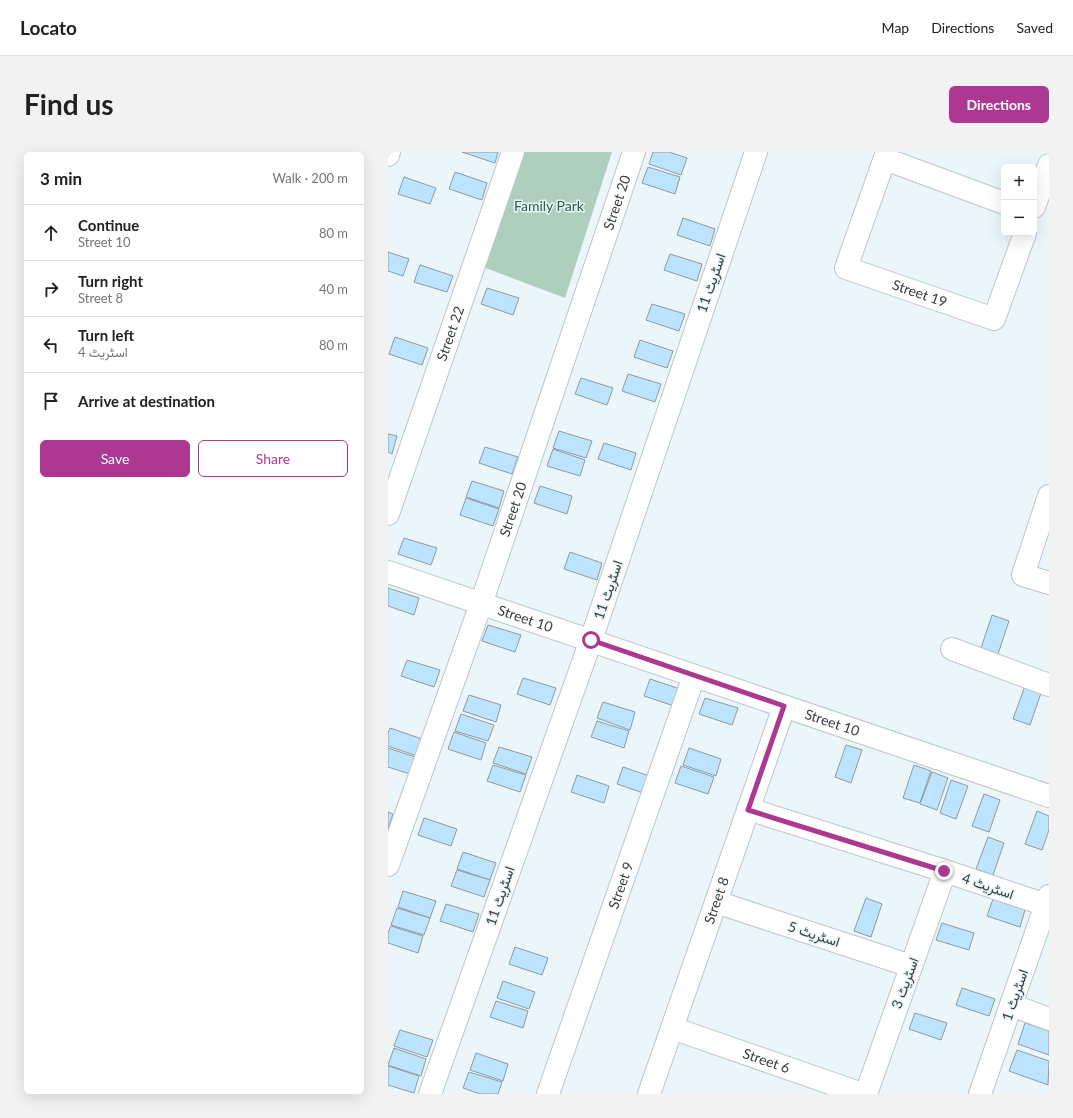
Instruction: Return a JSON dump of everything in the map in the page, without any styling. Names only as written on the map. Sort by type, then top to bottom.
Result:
[{"type":"street","name":"Street 22","points":[[388,514],[513,152]]},
{"type":"street","name":"Street 20","points":[[390,852],[481,604],[634,152]]},
{"type":"street","name":"اسٹریٹ 11","points":[[430,1094],[591,640],[756,152]]},
{"type":"street","points":[[886,156],[1001,202]]},
{"type":"street","name":"Street 19","points":[[886,156],[846,268],[994,319],[1024,236]]},
{"type":"street","points":[[1036,200],[1049,165]]},
{"type":"street","points":[[1049,496],[1023,575],[1049,583]]},
{"type":"street","name":"Street 10","points":[[388,572],[1049,796]]},
{"type":"street","points":[[952,649],[1049,685]]},
{"type":"street","name":"Street 9","points":[[548,1094],[694,676]]},
{"type":"street","name":"Street 8","points":[[649,1094],[784,706]]},
{"type":"street","name":"اسٹریٹ 4","points":[[748,810],[944,871],[1047,901]]},
{"type":"street","name":"اسٹریٹ 3","points":[[866,1094],[944,871]]},
{"type":"street","name":"اسٹریٹ 1","points":[[980,1094],[1047,901]]},
{"type":"street","name":"اسٹریٹ 5","points":[[716,902],[911,966]]},
{"type":"street","points":[[1011,1005],[1049,1019]]},
{"type":"street","name":"Street 6","points":[[672,1028],[862,1094]]},
{"type":"green space","name":"Family Park","points":[[520,152],[612,152],[565,298],[483,267]]},
{"type":"building","points":[[462,152],[498,152],[495,163]]},
{"type":"building","points":[[653,152],[669,152],[687,158],[681,175],[649,164]]},
{"type":"building","points":[[648,167],[680,177],[675,194],[642,183]]},
{"type":"building","points":[[455,172],[487,183],[482,200],[449,189]]},
{"type":"building","points":[[404,177],[436,188],[430,204],[398,194]]},
{"type":"building","points":[[683,218],[715,229],[710,246],[677,235]]},
{"type":"building","points":[[388,252],[409,259],[403,276],[388,271]]},
{"type":"building","points":[[670,254],[702,264],[697,281],[664,270]]},
{"type":"building","points":[[420,265],[453,276],[447,292],[414,282]]},
{"type":"building","points":[[487,288],[519,298],[513,315],[481,304]]},
{"type":"building","points":[[652,304],[685,314],[679,331],[646,320]]},
{"type":"building","points":[[395,337],[428,348],[422,365],[389,354]]},
{"type":"building","points":[[640,340],[673,351],[667,368],[634,357]]},
{"type":"building","points":[[628,374],[661,384],[655,402],[622,391]]},
{"type":"building","points":[[581,378],[613,388],[607,405],[575,394]]},
{"type":"building","points":[[559,431],[592,441],[586,458],[553,448]]},
{"type":"building","points":[[388,434],[397,436],[392,454],[388,452]]},
{"type":"building","points":[[604,443],[636,453],[631,470],[598,459]]},
{"type":"building","points":[[485,447],[518,457],[512,474],[479,463]]},
{"type":"building","points":[[553,449],[585,460],[580,476],[547,466]]},
{"type":"building","points":[[472,481],[504,491],[499,508],[466,497]]},
{"type":"building","points":[[540,486],[572,496],[567,514],[534,503]]},
{"type":"building","points":[[466,498],[499,509],[493,526],[460,515]]},
{"type":"building","points":[[404,538],[437,548],[431,565],[398,554]]},
{"type":"building","points":[[570,552],[602,563],[597,580],[564,569]]},
{"type":"building","points":[[388,588],[419,598],[414,615],[388,606]]},
{"type":"building","points":[[992,615],[1009,621],[998,654],[981,648]]},
{"type":"building","points":[[488,625],[521,635],[515,652],[482,641]]},
{"type":"building","points":[[407,660],[440,670],[434,687],[401,676]]},
{"type":"building","points":[[523,678],[556,688],[550,705],[517,694]]},
{"type":"building","points":[[650,679],[683,690],[677,707],[644,696]]},
{"type":"building","points":[[1025,686],[1041,693],[1030,725],[1013,719]]},
{"type":"building","points":[[469,695],[501,705],[496,722],[463,711]]},
{"type":"building","points":[[705,698],[738,708],[732,725],[699,714]]},
{"type":"building","points":[[603,702],[635,712],[630,730],[597,718]]},
{"type":"building","points":[[461,714],[494,725],[488,741],[455,731]]},
{"type":"building","points":[[597,721],[629,731],[624,748],[591,737]]},
{"type":"building","points":[[390,728],[422,739],[417,756],[388,746],[388,733]]},
{"type":"building","points":[[454,732],[486,743],[481,760],[448,749]]},
{"type":"building","points":[[846,745],[862,750],[851,783],[835,777]]},
{"type":"building","points":[[499,747],[532,757],[526,774],[493,763]]},
{"type":"building","points":[[388,748],[415,757],[410,774],[388,767]]},
{"type":"building","points":[[689,748],[721,759],[716,776],[683,765]]},
{"type":"building","points":[[493,765],[526,775],[520,792],[487,781]]},
{"type":"building","points":[[914,765],[931,771],[920,803],[903,798]]},
{"type":"building","points":[[681,766],[714,777],[708,794],[675,783]]},
{"type":"building","points":[[623,767],[655,778],[649,795],[617,784]]},
{"type":"building","points":[[932,772],[948,778],[937,810],[920,804]]},
{"type":"building","points":[[577,775],[609,786],[604,803],[571,792]]},
{"type":"building","points":[[951,780],[968,786],[956,819],[940,813]]},
{"type":"building","points":[[984,794],[1000,800],[989,832],[972,826]]},
{"type":"building","points":[[1037,811],[1049,816],[1049,830],[1042,850],[1025,844]]},
{"type":"building","points":[[388,812],[393,814],[388,830]]},
{"type":"building","points":[[424,818],[457,829],[451,846],[418,835]]},
{"type":"building","points":[[988,837],[1004,843],[993,875],[976,869]]},
{"type":"building","points":[[463,852],[496,863],[490,880],[457,869]]},
{"type":"building","points":[[457,870],[490,880],[484,897],[451,886]]},
{"type":"building","points":[[403,891],[436,901],[430,918],[398,907]]},
{"type":"building","points":[[866,898],[882,904],[871,937],[854,931]]},
{"type":"building","points":[[993,899],[1025,910],[1020,927],[987,916]]},
{"type":"building","points":[[446,904],[479,914],[473,932],[440,921]]},
{"type":"building","points":[[397,908],[430,918],[424,935],[391,925]]},
{"type":"building","points":[[942,923],[974,933],[969,950],[936,940]]},
{"type":"building","points":[[391,926],[423,936],[418,953],[388,943],[388,933]]},
{"type":"building","points":[[515,947],[548,958],[542,975],[509,964]]},
{"type":"building","points":[[503,981],[535,992],[529,1009],[497,998]]},
{"type":"building","points":[[962,988],[995,999],[989,1016],[956,1005]]},
{"type":"building","points":[[496,1001],[528,1011],[523,1028],[490,1017]]},
{"type":"building","points":[[915,1013],[947,1023],[941,1040],[909,1029]]},
{"type":"building","points":[[1025,1023],[1049,1031],[1049,1055],[1018,1044]]},
{"type":"building","points":[[400,1030],[433,1040],[427,1057],[394,1046]]},
{"type":"building","points":[[394,1048],[426,1059],[421,1076],[388,1065]]},
{"type":"building","points":[[1017,1050],[1049,1061],[1048,1085],[1009,1071]]},
{"type":"building","points":[[476,1053],[508,1064],[503,1081],[470,1070]]},
{"type":"building","points":[[388,1066],[419,1076],[414,1093],[388,1085]]},
{"type":"building","points":[[469,1072],[502,1082],[498,1094],[480,1094],[463,1088]]},
{"type":"route","points":[[591,640],[784,706],[748,810],[944,871]]}]
